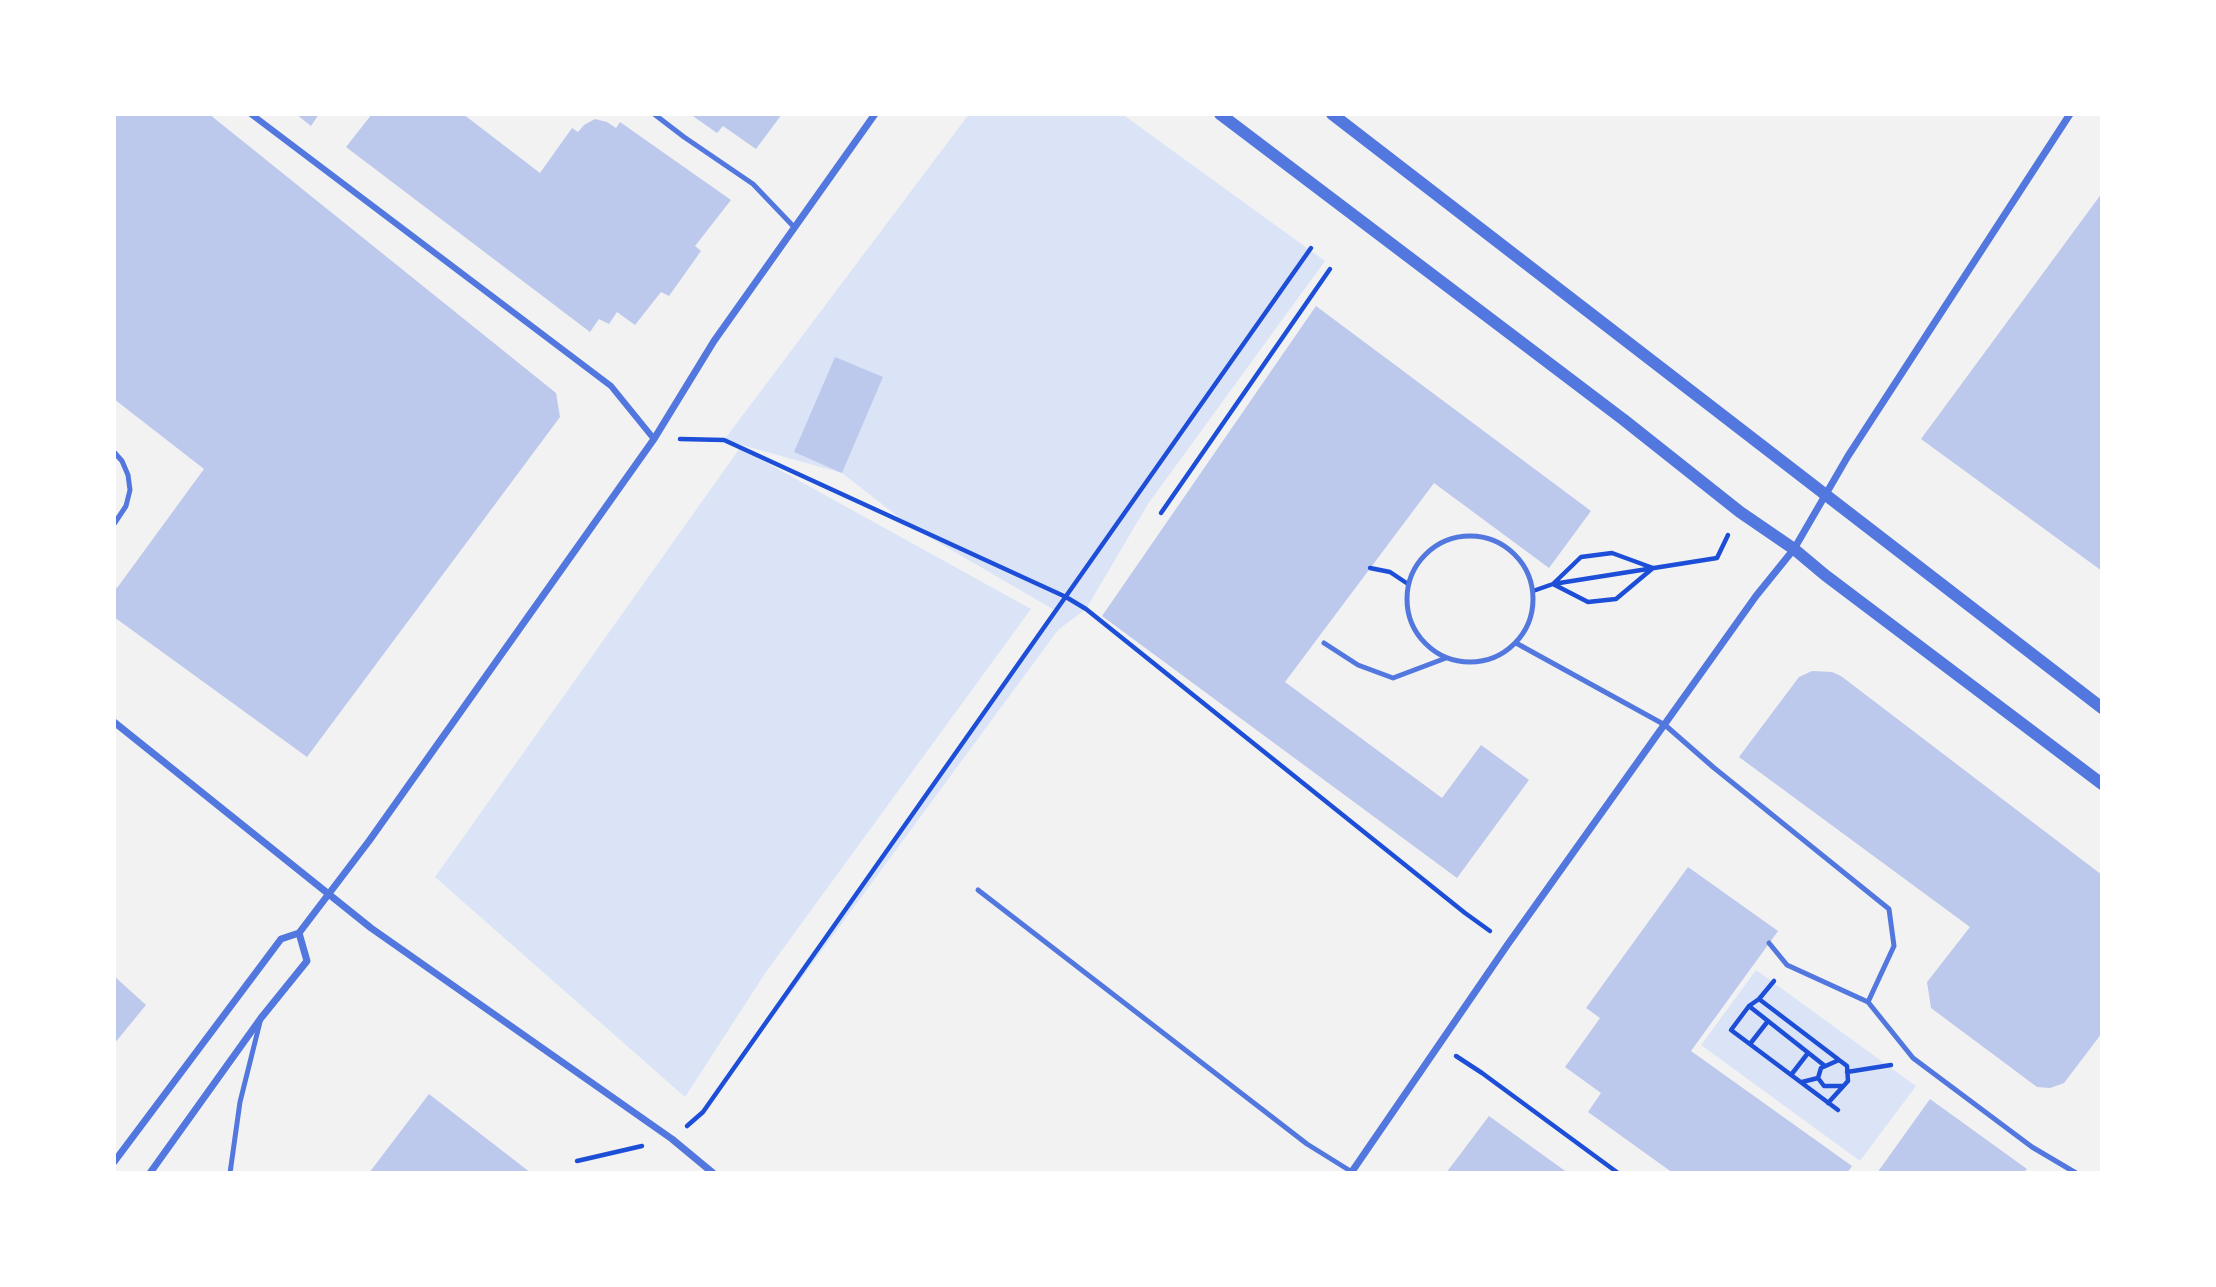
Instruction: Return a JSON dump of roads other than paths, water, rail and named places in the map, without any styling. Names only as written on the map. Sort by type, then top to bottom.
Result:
[{"type":"street","points":[[251,114],[611,386],[653,439]]},
{"type":"street","points":[[114,1162],[281,939],[299,933],[330,895],[653,439],[714,341],[875,114]]},
{"type":"street","points":[[1220,114],[1625,420],[1740,512],[1794,549],[2102,784]]},
{"type":"street","points":[[1332,114],[2102,709]]},
{"type":"street","points":[[1352,1173],[1508,944],[1756,596],[1794,549],[1848,456],[2070,114]]},
{"type":"street","points":[[114,722],[371,928],[672,1139],[713,1173]]},
{"type":"street","points":[[150,1173],[261,1018],[307,961],[299,933]]},
{"type":"lane","points":[[653,114],[753,184],[795,228]]},
{"type":"lane","points":[[114,452],[122,461],[128,475],[130,490],[127,506],[114,524]]},
{"type":"lane","points":[[1474,536],[1495,541],[1513,553],[1526,570],[1533,591],[1527,628],[1516,643],[1495,657],[1470,663],[1446,658],[1424,644],[1412,626],[1406,605],[1408,584],[1417,564],[1432,548],[1452,538],[1474,536]]},
{"type":"lane","points":[[1324,643],[1358,664],[1393,678],[1446,658]]},
{"type":"lane","points":[[1516,643],[1665,725],[1713,768],[1889,909],[1894,946],[1868,1002]]},
{"type":"lane","points":[[978,890],[1307,1143],[1352,1173]]},
{"type":"lane","points":[[1769,943],[1787,965],[1868,1002],[1913,1059],[2032,1147],[2076,1173]]},
{"type":"lane","points":[[230,1173],[240,1102],[261,1018]]}]
